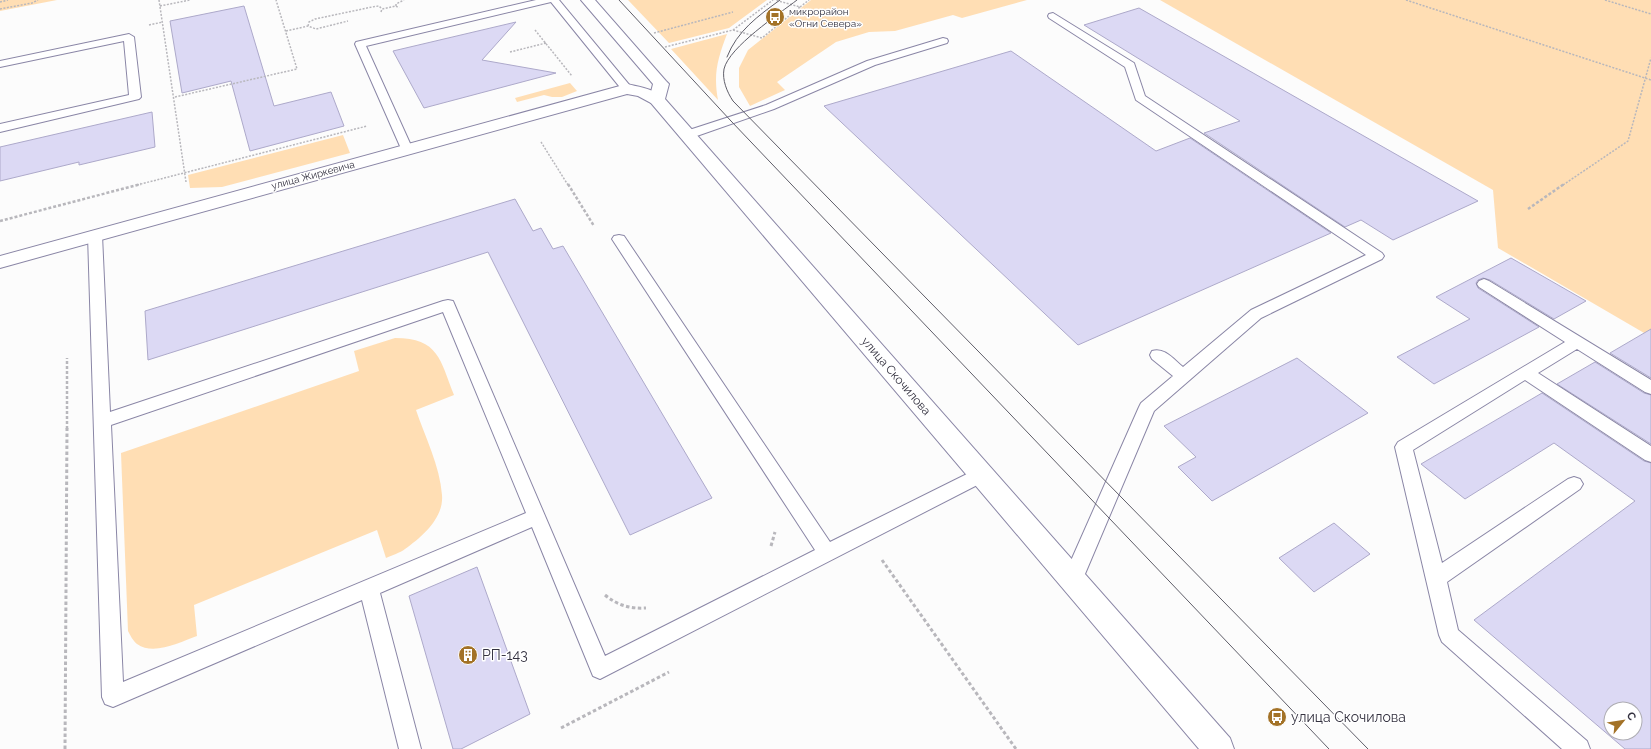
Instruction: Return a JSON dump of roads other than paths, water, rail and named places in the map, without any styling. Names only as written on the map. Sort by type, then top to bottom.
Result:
[{"type":"street","points":[[588,0],[661,84],[657,100],[644,93],[627,89]]},
{"type":"street","name":"улица Жиркевича","points":[[0,262],[627,89]]},
{"type":"street","name":"улица Скочилова","points":[[657,100],[1219,749]]},
{"type":"lane","points":[[407,150],[360,44],[549,0]]},
{"type":"lane","points":[[554,0],[627,89]]},
{"type":"lane","points":[[1052,16],[1130,65],[1140,98],[1377,256],[1256,314],[1147,407],[1072,580]]},
{"type":"lane","points":[[0,64],[129,36],[135,97],[0,128]]},
{"type":"lane","points":[[687,135],[770,107],[871,63],[943,41]]},
{"type":"lane","points":[[95,235],[113,697],[536,517]]},
{"type":"lane","points":[[619,239],[827,553]]},
{"type":"lane","points":[[1484,284],[1651,388]]},
{"type":"lane","points":[[102,421],[448,305],[600,669],[981,475]]},
{"type":"lane","points":[[1576,342],[1404,448],[1449,635],[1579,749]]},
{"type":"lane","points":[[1158,355],[1183,376]]},
{"type":"lane","points":[[1526,373],[1651,456]]},
{"type":"lane","points":[[1436,578],[1574,484]]},
{"type":"lane","points":[[369,588],[410,749]]},
{"type":"tram line","points":[[619,0],[731,121],[1329,749]]},
{"type":"tram line","points":[[727,57],[736,39],[742,32],[756,18],[780,0]]},
{"type":"tram line","points":[[797,0],[767,22],[745,41],[728,60],[724,69],[724,82],[733,101],[1368,749]]},
{"type":"place","name":"микрорайон «Огни Севера»","points":[[775,17]]},
{"type":"place","name":"РП-143","points":[[468,655]]},
{"type":"place","name":"улица Скочилова","points":[[1277,717]]}]
